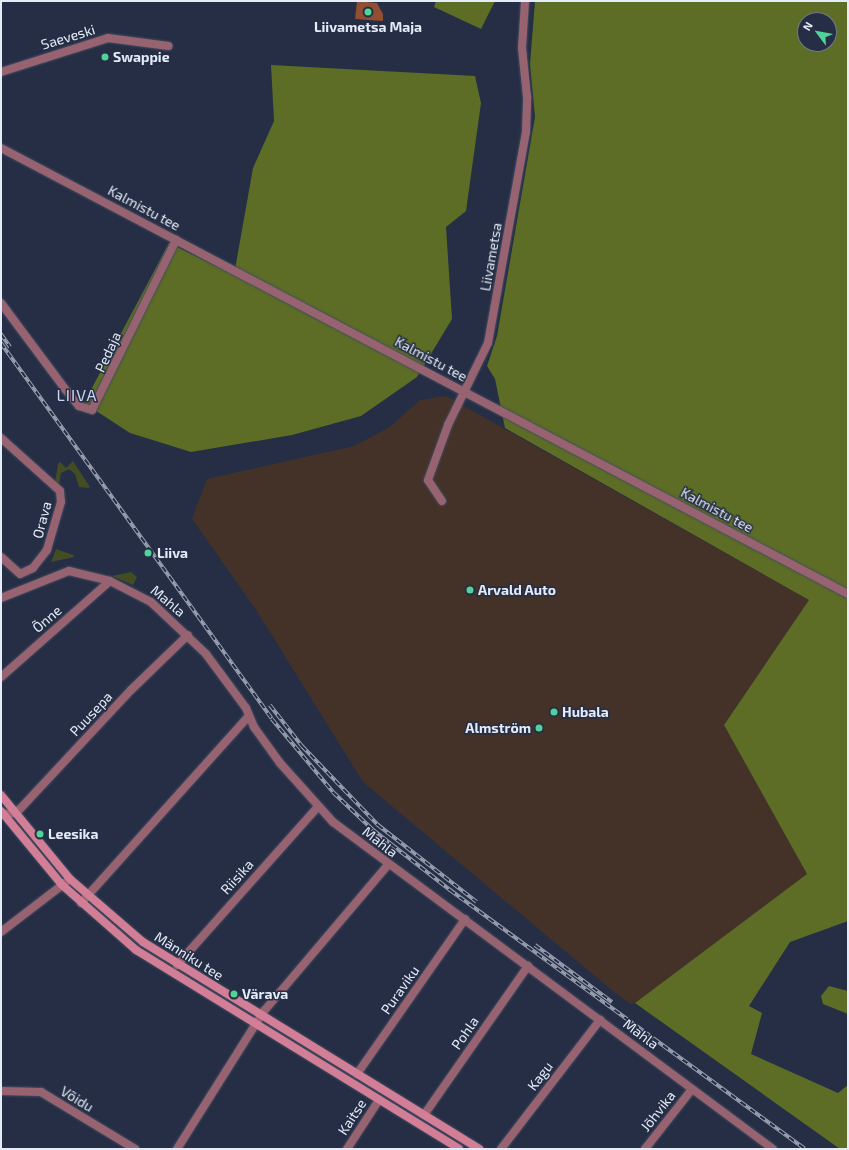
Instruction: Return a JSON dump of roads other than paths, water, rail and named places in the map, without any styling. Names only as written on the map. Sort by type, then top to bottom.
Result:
[{"type":"street","name":"Liivametsa","points":[[442,501],[428,480],[448,425],[466,393],[488,342],[495,312],[526,132],[527,97],[522,48],[525,1]]},
{"type":"street","name":"Saeveski","points":[[1,72],[108,38],[168,46]]},
{"type":"street","name":"Kalmistu tee","points":[[1,148],[848,594]]},
{"type":"street","name":"Pedaja","points":[[1,303],[79,406],[92,410],[176,240]]},
{"type":"street","name":"Orava","points":[[1,438],[60,491],[61,496],[60,509],[47,550],[33,568],[20,574],[1,557]]},
{"type":"street","name":"Mahla","points":[[1,598],[69,572],[110,581],[151,602],[188,635],[215,666],[280,763],[318,807],[388,865],[465,919],[773,1149]]},
{"type":"street","name":"Õnne","points":[[1,677],[110,581]]},
{"type":"street","name":"Puusepa","points":[[16,813],[131,690],[188,635]]},
{"type":"street","points":[[81,904],[249,716]]},
{"type":"street","name":"Männiku tee","points":[[1,795],[70,879],[143,942],[177,965],[479,1149]]},
{"type":"street","name":"Riisika","points":[[177,965],[318,807]]},
{"type":"street","points":[[2,812],[16,813]]},
{"type":"street","name":"Männiku tee","points":[[2,812],[62,885],[81,904],[153,962],[459,1149]]},
{"type":"street","points":[[177,1149],[255,1024],[388,865]]},
{"type":"street","points":[[1,932],[70,879]]},
{"type":"street","name":"Puraviku","points":[[357,1074],[465,919]]},
{"type":"street","name":"Pohla","points":[[424,1115],[528,966]]},
{"type":"street","name":"Kagu","points":[[502,1149],[600,1020]]},
{"type":"street","name":"Võidu","points":[[1,1091],[28,1089],[41,1092],[135,1149]]},
{"type":"street","name":"Jõhvika","points":[[645,1149],[692,1089]]},
{"type":"street","name":"Kaitse","points":[[347,1149],[379,1100]]},
{"type":"railway","points":[[1,334],[10,347]]},
{"type":"railway","points":[[1,343],[272,719],[333,792],[373,830],[450,890],[805,1149]]},
{"type":"railway","points":[[270,705],[302,746],[378,825],[477,902]]},
{"type":"railway","points":[[535,945],[612,1002]]},
{"type":"place","name":"Liivametsa Maja","points":[[368,12]]},
{"type":"place","name":"Swappie","points":[[105,57]]},
{"type":"place","name":"Liiva","points":[[148,553]]},
{"type":"place","name":"Arvald Auto","points":[[470,590]]},
{"type":"place","name":"Hubala","points":[[554,712]]},
{"type":"place","name":"Almström","points":[[539,728]]},
{"type":"place","name":"Leesika","points":[[40,834]]},
{"type":"place","name":"Värava","points":[[234,994]]},
{"type":"district","name":"LIIVA","points":[[77,395]]}]
